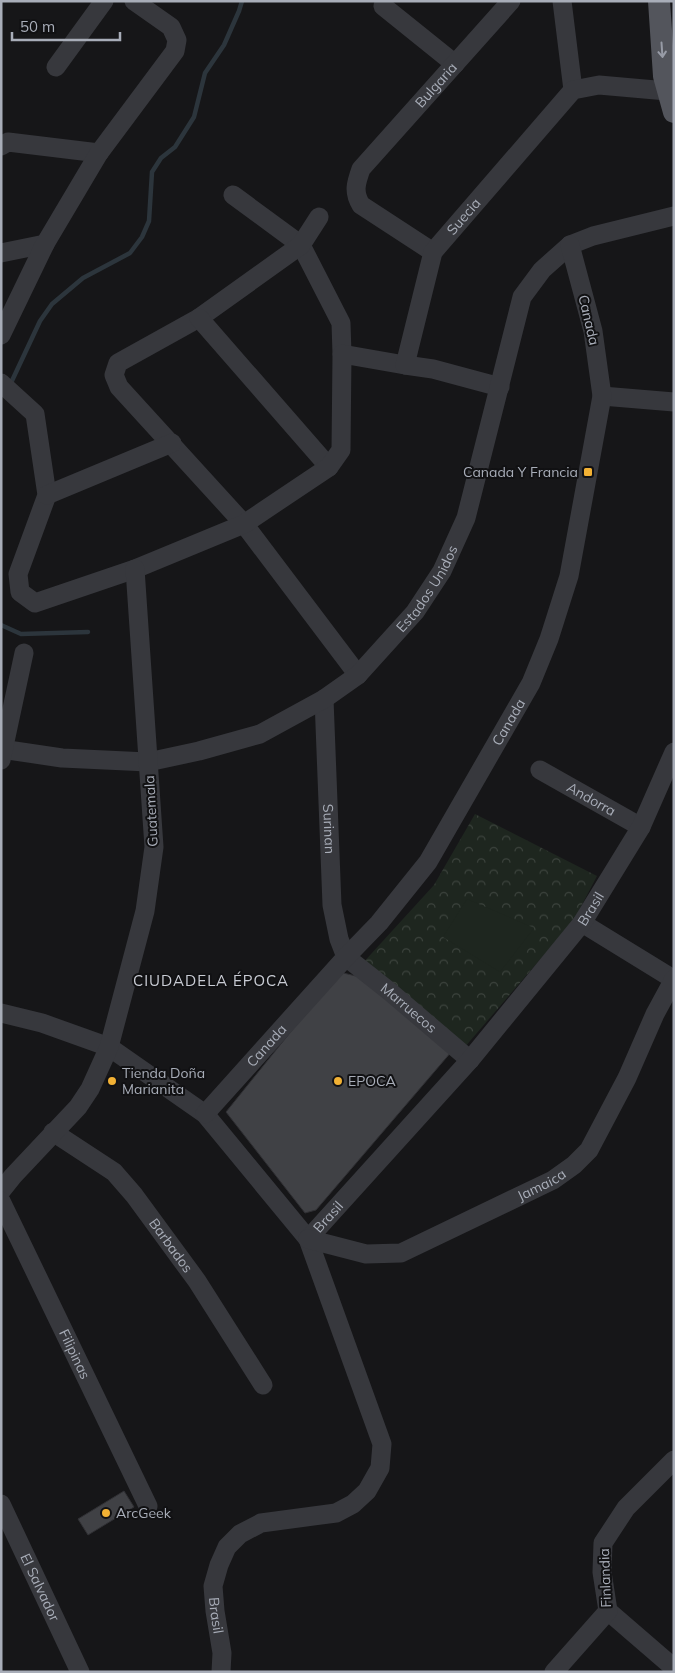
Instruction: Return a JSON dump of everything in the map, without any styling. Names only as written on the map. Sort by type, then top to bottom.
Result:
[{"type":"main road","points":[[659,1],[664,76],[674,112]]},
{"type":"main road","points":[[672,1],[674,14]]},
{"type":"street","points":[[56,67],[104,1]]},
{"type":"street","points":[[1,335],[45,244],[99,154],[175,51],[176,40],[171,27],[134,1]]},
{"type":"street","name":"Bulgaria","points":[[433,252],[361,205],[356,196],[356,184],[361,169],[511,1]]},
{"type":"street","points":[[562,1],[573,90],[599,85],[667,91]]},
{"type":"street","points":[[383,6],[455,64]]},
{"type":"street","name":"Suecia","points":[[405,365],[433,252],[573,90]]},
{"type":"street","points":[[1,146],[8,142],[99,154]]},
{"type":"street","points":[[2,383],[35,414],[47,495],[18,574],[20,592],[35,604],[135,569],[244,524],[329,467],[341,450],[342,323],[300,245],[233,195]]},
{"type":"street","name":"Estados Unidos","points":[[2,753],[148,762],[199,751],[260,734],[324,699],[358,675],[415,612],[442,571],[466,518],[522,297],[542,270],[570,245],[593,236],[674,216]]},
{"type":"street","points":[[319,217],[300,245],[199,318],[118,363],[114,376],[119,387],[244,524],[358,675]]},
{"type":"street","points":[[1,253],[45,244]]},
{"type":"street","name":"Canada","points":[[205,1114],[346,957],[379,924],[428,862],[531,683],[550,639],[569,576],[602,396],[593,330],[570,245]]},
{"type":"street","points":[[199,318],[329,467]]},
{"type":"street","points":[[342,354],[433,369],[500,387]]},
{"type":"street","points":[[602,396],[674,402]]},
{"type":"street","points":[[47,495],[172,443]]},
{"type":"street","name":"Guatemala","points":[[1,1191],[53,1132],[78,1107],[90,1089],[109,1047],[145,912],[154,847],[135,569]]},
{"type":"street","points":[[2,753],[24,654]]},
{"type":"street","name":"Surinan","points":[[324,699],[332,905],[339,939],[346,957]]},
{"type":"street","name":"Brasil","points":[[221,1672],[222,1653],[213,1586],[227,1547],[240,1534],[261,1523],[336,1513],[353,1504],[367,1491],[380,1468],[382,1444],[308,1238],[470,1060],[582,922],[641,827],[674,752]]},
{"type":"street","name":"Andorra","points":[[540,770],[641,827]]},
{"type":"street","points":[[582,922],[673,979]]},
{"type":"street","name":"Marruecos","points":[[346,957],[470,1060]]},
{"type":"street","name":"Jamaica","points":[[308,1238],[366,1254],[401,1253],[553,1180],[574,1165],[589,1150],[627,1078],[655,1014],[673,979]]},
{"type":"street","points":[[1,1013],[42,1023],[109,1047],[205,1114],[308,1238]]},
{"type":"street","name":"Barbados","points":[[53,1132],[114,1172],[134,1195],[197,1281],[263,1385]]},
{"type":"street","name":"Filipinas","points":[[1,1201],[148,1506]]},
{"type":"street","name":"Finlandia","points":[[554,1672],[608,1611],[602,1572],[603,1543],[626,1508],[674,1460]]},
{"type":"street","name":"El Salvador","points":[[1,1504],[6,1524],[80,1672]]},
{"type":"street","points":[[608,1611],[674,1668]]},
{"type":"green space","points":[[475,814],[597,876],[574,920],[464,1048],[361,965],[434,885]]},
{"type":"green space","points":[[467,899],[534,928],[500,972],[443,937]]},
{"type":"building","name":"EPOCA","points":[[339,972],[360,977],[452,1051],[316,1210],[305,1213],[226,1112]]},
{"type":"building","name":"ArcGeek","points":[[124,1491],[134,1507],[88,1535],[78,1519]]},
{"type":"waterway","points":[[10,385],[40,321],[52,304],[83,278],[130,253],[142,237],[149,221],[152,172],[161,158],[175,147],[194,117],[205,73],[224,45],[242,1]]},
{"type":"waterway","points":[[1,625],[21,634],[88,632]]},
{"type":"place","name":"Canada Y Francia","points":[[588,472]]},
{"type":"place","name":"Tienda Doña Marianita","points":[[112,1081]]},
{"type":"place","name":"EPOCA","points":[[338,1081]]},
{"type":"place","name":"ArcGeek","points":[[106,1513]]},
{"type":"district","name":"CIUDADELA ÉPOCA","points":[[211,980]]}]
